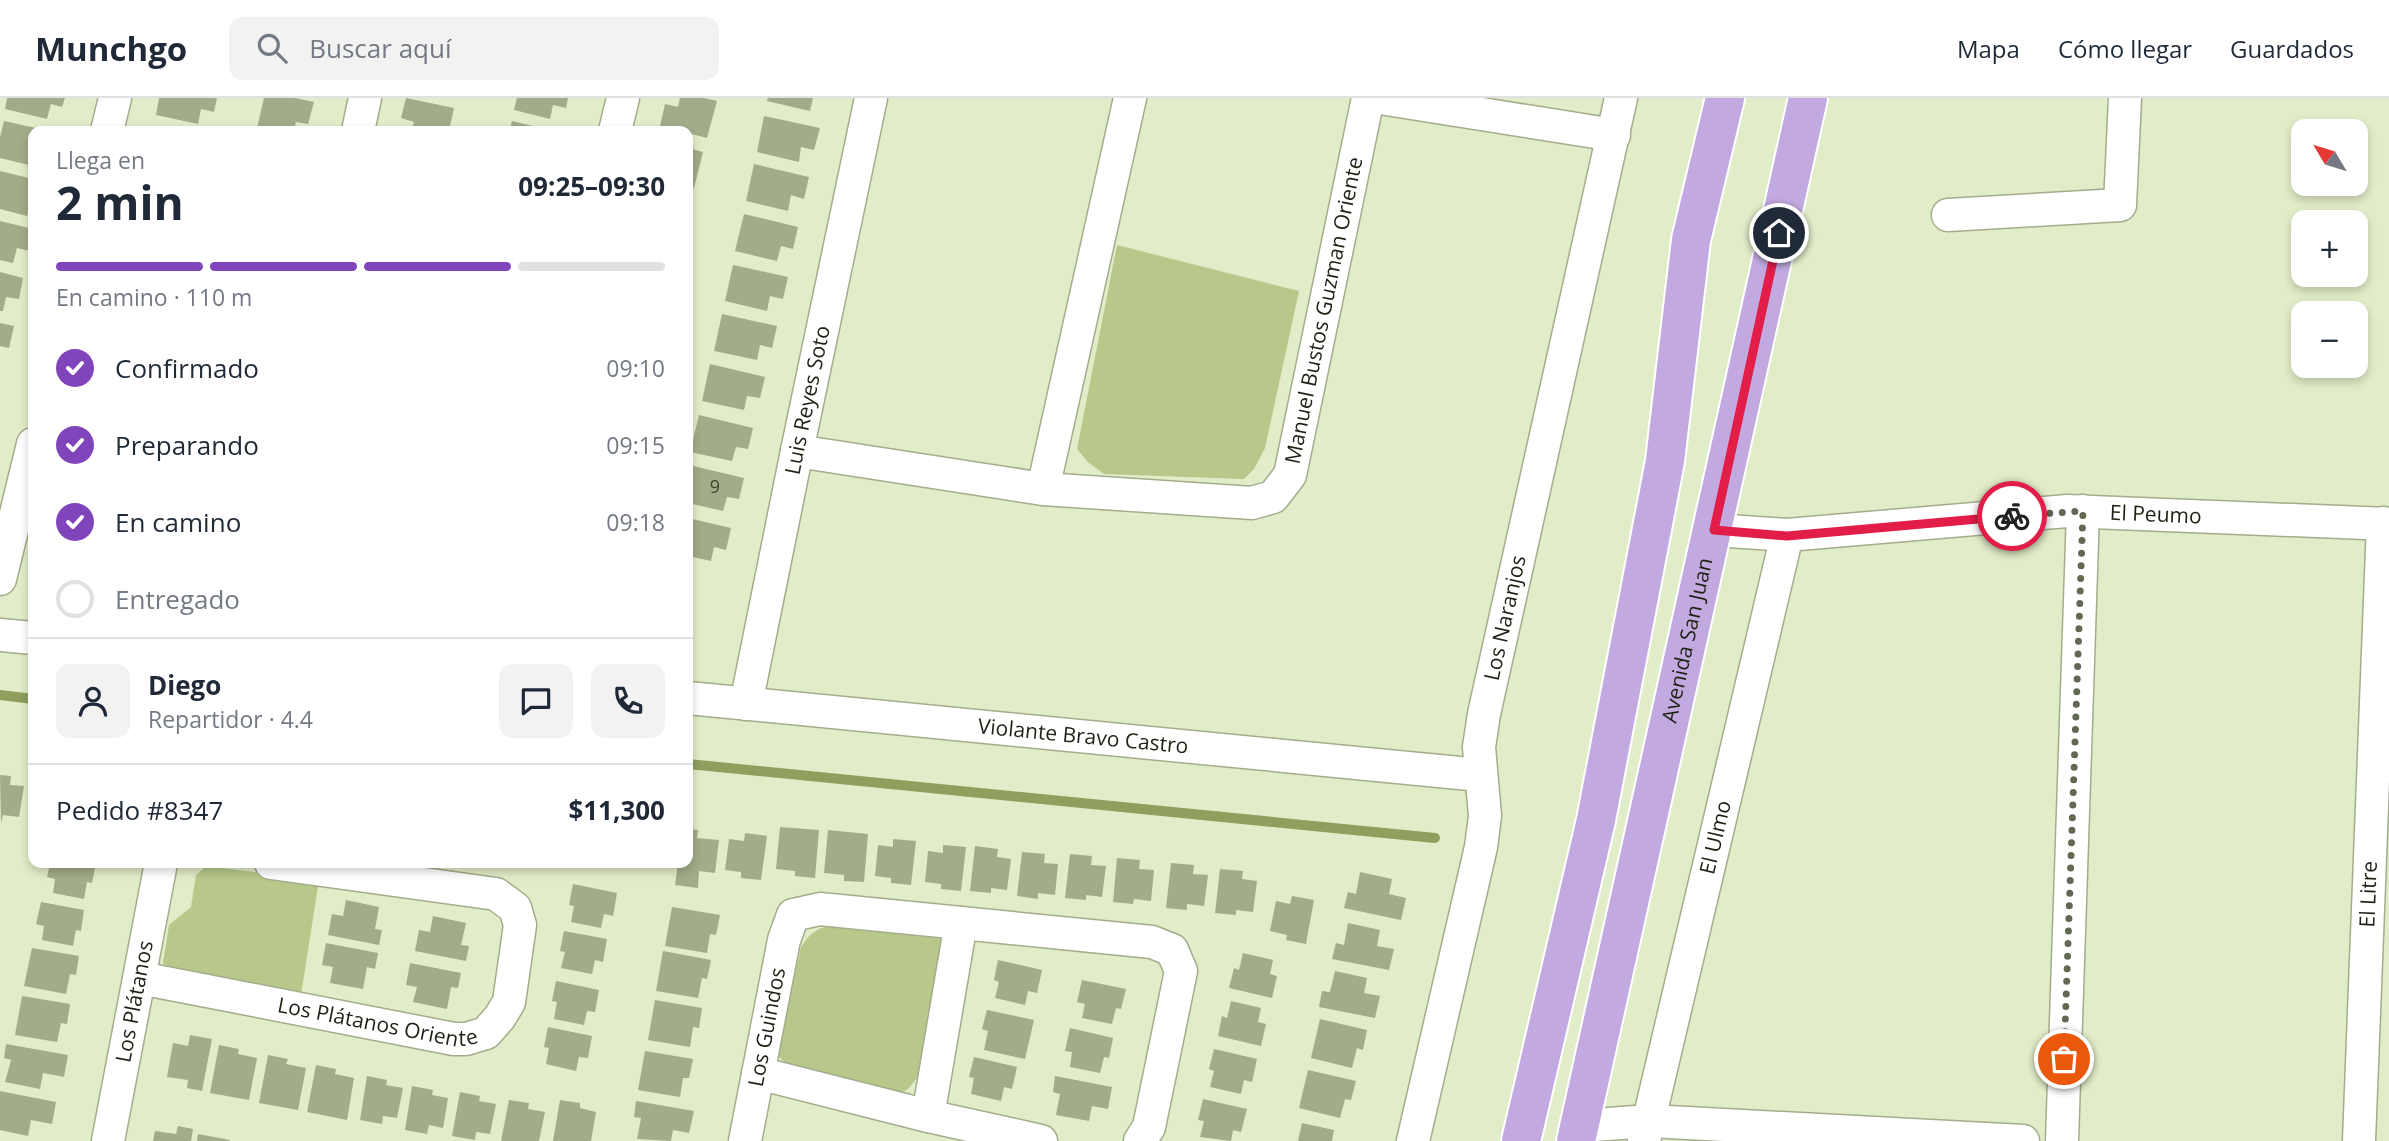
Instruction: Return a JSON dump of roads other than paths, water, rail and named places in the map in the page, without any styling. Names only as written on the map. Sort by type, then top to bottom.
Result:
[{"type":"main road","points":[[1521,1141],[1601,793],[1665,460],[1691,240],[1725,98]]},
{"type":"main road","name":"Avenida San Juan","points":[[1578,1133],[1808,98]]},
{"type":"street","points":[[108,126],[115,98]]},
{"type":"street","points":[[359,126],[366,98]]},
{"type":"street","points":[[616,126],[623,98]]},
{"type":"street","name":"Luis Reyes Soto","points":[[747,704],[871,98]]},
{"type":"street","points":[[1043,489],[1130,98]]},
{"type":"street","name":"Manuel Bustos Guzman Oriente","points":[[797,451],[1043,489],[1252,503],[1273,497],[1290,475],[1368,98]]},
{"type":"street","points":[[1380,98],[1614,135]]},
{"type":"street","name":"Los Naranjos","points":[[1413,1141],[1481,847],[1485,816],[1479,747],[1484,714],[1622,98]]},
{"type":"street","points":[[1948,215],[2120,205],[2125,98]]},
{"type":"street","points":[[0,579],[28,464]]},
{"type":"street","points":[[2062,1141],[2083,511]]},
{"type":"street","name":"El Peumo","points":[[1714,530],[1787,536],[2083,511],[2386,523]]},
{"type":"street","name":"El Litre","points":[[2359,1141],[2386,523]]},
{"type":"street","name":"El Ulmo","points":[[1647,1131],[1787,536]]},
{"type":"street","points":[[0,635],[28,638]]},
{"type":"street","name":"Violante Bravo Castro","points":[[693,699],[1480,775]]},
{"type":"street","name":"Los Plátanos","points":[[108,1141],[160,868]]},
{"type":"street","name":"Los Plátanos Oriente","points":[[139,978],[453,1039],[466,1039],[486,1033],[500,1017],[509,1002],[520,925],[515,908],[507,900],[496,894],[307,868]]},
{"type":"street","name":"Los Guindos","points":[[745,1141],[784,940],[793,915],[820,909],[961,923]]},
{"type":"street","points":[[928,1116],[961,923],[1152,942],[1172,950],[1181,971],[1149,1127],[1140,1141]]},
{"type":"street","points":[[758,1073],[1041,1141]]},
{"type":"street","points":[[1578,1133],[1647,1131],[2023,1141]]},
{"type":"waterway","points":[[0,695],[28,698]]},
{"type":"waterway","points":[[693,764],[1435,838]]}]
